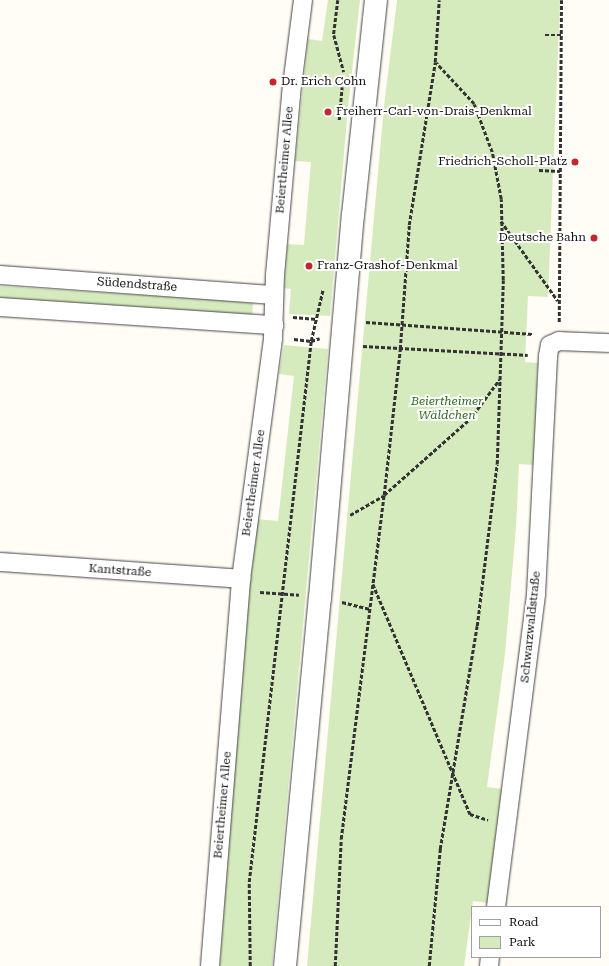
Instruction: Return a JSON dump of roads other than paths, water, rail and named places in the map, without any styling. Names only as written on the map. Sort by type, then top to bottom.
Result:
[{"type":"street","name":"Beiertheimer Allee","points":[[210,966],[241,579],[273,331],[275,275],[292,86],[303,0]]},
{"type":"street","points":[[285,966],[363,102],[376,0]]},
{"type":"street","name":"Südendstraße","points":[[0,275],[274,295]]},
{"type":"street","points":[[0,308],[273,331]]},
{"type":"street","name":"Schwarzwaldstraße","points":[[496,906],[536,594],[552,347],[609,343]]},
{"type":"street","name":"Kantstraße","points":[[0,562],[241,579]]},
{"type":"place","name":"Dr. Erich Cohn","points":[[273,82]]},
{"type":"place","name":"Freiherr-Carl-von-Drais-Denkmal","points":[[328,112]]},
{"type":"place","name":"Friedrich-Scholl-Platz","points":[[575,162]]},
{"type":"place","name":"Deutsche Bahn","points":[[594,238]]},
{"type":"place","name":"Franz-Grashof-Denkmal","points":[[309,266]]},
{"type":"park label","name":"Beiertheimer Wäldchen","points":[[447,409]]}]
